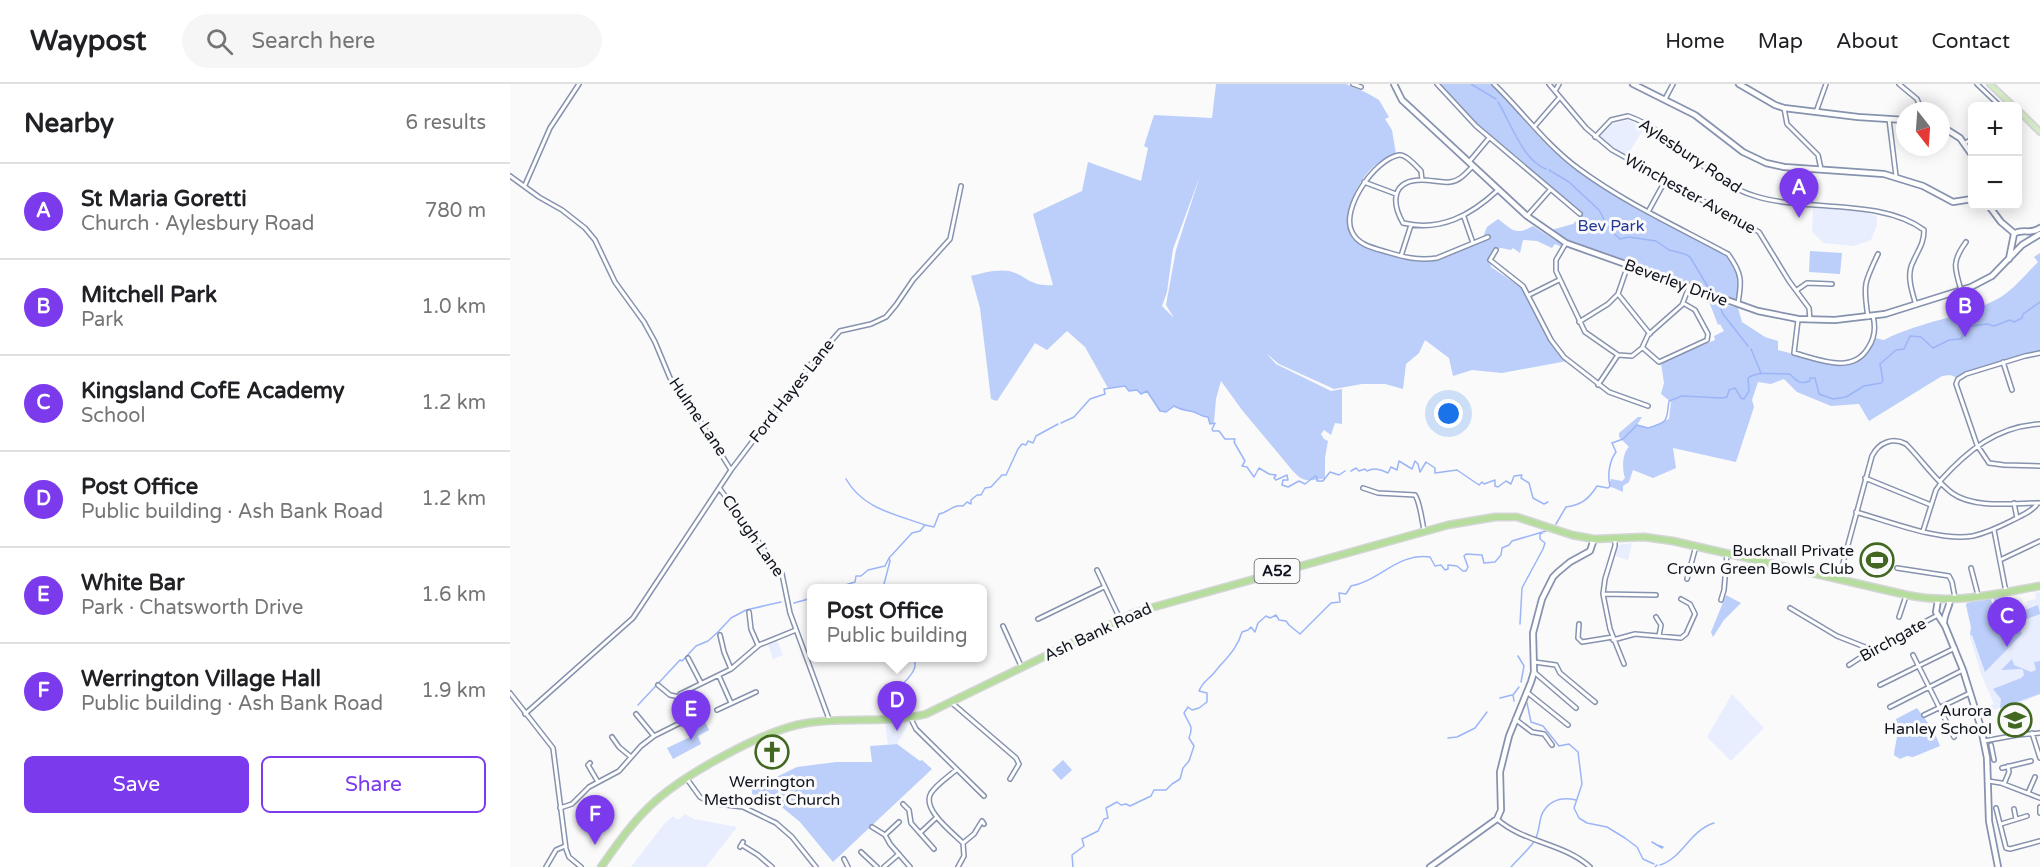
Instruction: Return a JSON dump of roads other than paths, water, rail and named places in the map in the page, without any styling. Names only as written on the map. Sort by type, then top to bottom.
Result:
[{"type":"highway","name":"Ash Bank Road","points":[[601,867],[637,818],[657,799],[724,757],[770,734],[804,723],[910,717],[926,714],[1120,620],[1154,606],[1424,530],[1474,520],[1517,517],[1572,535],[1594,539],[1644,537],[1696,546]]},
{"type":"highway","name":"A52","points":[[1696,546],[1907,595],[1938,600],[1978,597],[2040,586]]},
{"type":"main road","points":[[1990,84],[2009,102]]},
{"type":"main road","points":[[2022,114],[2040,132]]},
{"type":"street","points":[[525,185],[550,128],[579,84]]},
{"type":"street","points":[[1353,84],[1361,87]]},
{"type":"street","name":"Beverley Drive","points":[[1394,84],[1402,100],[1498,190],[1527,216],[1566,243],[1758,311],[1810,320],[1870,317],[1916,306],[1961,291],[1992,276],[2023,245],[2040,234]]},
{"type":"street","points":[[1437,84],[1489,138],[1580,214]]},
{"type":"street","points":[[1494,84],[1556,151],[1580,170],[1648,212],[1728,254],[1736,265],[1742,284],[1738,305]]},
{"type":"street","name":"Winchester Avenue","points":[[1548,84],[1594,137],[1612,150],[1760,232],[1789,281],[1809,308],[1810,320]]},
{"type":"street","points":[[1555,92],[1559,84]]},
{"type":"street","points":[[1633,84],[1695,115],[1751,157],[1775,166],[1896,176],[1923,186],[1953,202],[1968,200]]},
{"type":"street","points":[[1665,99],[1673,84]]},
{"type":"street","points":[[1739,84],[1784,108],[1896,119]]},
{"type":"street","points":[[1816,112],[1826,84]]},
{"type":"street","points":[[1899,84],[1918,102]]},
{"type":"street","points":[[1977,84],[1996,102]]},
{"type":"street","points":[[1534,127],[1560,97]]},
{"type":"street","points":[[1784,108],[1787,124],[1818,155],[1821,169]]},
{"type":"street","name":"Aylesbury Road","points":[[1594,137],[1611,120],[1628,116],[1660,133],[1728,185],[1756,197],[1808,205],[1866,210],[1912,222],[1924,230],[1922,248],[1912,263],[1910,273],[1916,306]]},
{"type":"street","points":[[1889,119],[1896,176]]},
{"type":"street","points":[[1950,131],[1968,148]]},
{"type":"street","points":[[1489,138],[1457,181],[1412,181],[1400,188],[1394,204],[1403,223],[1435,226],[1479,208],[1498,190]]},
{"type":"street","points":[[1422,180],[1421,171],[1403,156],[1399,155],[1378,166],[1364,182],[1350,217],[1350,228],[1362,244],[1401,256],[1428,259],[1488,237]]},
{"type":"street","points":[[1808,205],[1809,169]]},
{"type":"street","name":"Hulme Lane","points":[[510,176],[562,210],[585,228],[595,240],[615,282],[644,322],[655,342],[670,378],[682,392],[731,470],[633,618],[525,714]]},
{"type":"street","points":[[1648,212],[1665,181]]},
{"type":"street","points":[[1364,182],[1396,194]]},
{"type":"street","name":"Ford Hayes Lane","points":[[731,470],[810,365],[840,331],[871,324],[886,317],[914,280],[950,239],[961,186]]},
{"type":"street","points":[[1527,216],[1550,190]]},
{"type":"street","points":[[1992,210],[2014,233]]},
{"type":"street","points":[[1463,216],[1473,243]]},
{"type":"street","points":[[1401,256],[1411,225]]},
{"type":"street","points":[[2014,233],[2031,232],[2040,228]]},
{"type":"street","points":[[2012,241],[2016,245],[2023,245],[2027,237],[2022,231]]},
{"type":"street","points":[[2009,259],[2014,233]]},
{"type":"street","points":[[1961,291],[1956,273],[1956,256],[1966,242]]},
{"type":"street","points":[[1566,243],[1556,260],[1556,271],[1579,322],[1585,333],[1618,355],[1632,356],[1642,348],[1650,334],[1683,303],[1689,287]]},
{"type":"street","points":[[1496,250],[1490,260],[1523,286],[1557,349],[1609,392],[1648,406]]},
{"type":"street","points":[[1798,319],[1794,353],[1838,364],[1855,361],[1867,351],[1874,335],[1864,295],[1865,281],[1878,254]]},
{"type":"street","points":[[1579,322],[1608,304],[1618,294],[1628,265]]},
{"type":"street","points":[[1529,295],[1560,280]]},
{"type":"street","points":[[1797,290],[1807,283],[1832,284]]},
{"type":"street","points":[[1618,294],[1650,334]]},
{"type":"street","points":[[1642,348],[1659,362],[1707,340],[1708,334],[1695,310],[1683,303]]},
{"type":"street","points":[[2040,353],[2003,362],[1961,377],[1956,384],[1977,445],[1989,463],[2040,466]]},
{"type":"street","points":[[1598,385],[1618,355]]},
{"type":"street","points":[[2003,362],[2012,390]]},
{"type":"street","points":[[1923,531],[1937,487],[1967,452],[1998,433],[2040,424]]},
{"type":"street","points":[[1839,578],[1865,478],[1875,449],[1886,442],[1906,444],[1940,482],[1955,495],[1968,501],[2039,503]]},
{"type":"street","points":[[1865,478],[1931,505]]},
{"type":"street","points":[[1363,488],[1378,493],[1415,495],[1418,499],[1424,530]]},
{"type":"street","name":"Clough Lane","points":[[720,489],[782,574],[790,613],[807,660]]},
{"type":"street","points":[[2014,503],[2017,518]]},
{"type":"street","points":[[1856,512],[1923,531],[1961,537],[1994,530],[2035,508],[2039,503]]},
{"type":"street","points":[[1994,530],[2006,592]]},
{"type":"street","points":[[1430,867],[1497,819],[1501,810],[1500,772],[1515,719],[1534,672],[1535,624],[1546,589],[1558,572],[1590,551],[1594,539]]},
{"type":"street","points":[[1615,539],[1603,594],[1613,638],[1624,664]]},
{"type":"street","points":[[2000,560],[2040,541]]},
{"type":"street","points":[[1687,579],[1696,546]]},
{"type":"street","points":[[1721,600],[1728,553]]},
{"type":"street","points":[[1897,568],[1948,576],[1952,582],[1952,600],[1945,613],[1945,626]]},
{"type":"street","points":[[1971,568],[1978,597]]},
{"type":"street","points":[[1097,570],[1120,620]]},
{"type":"street","points":[[1038,619],[1104,587]]},
{"type":"street","points":[[1603,594],[1656,595]]},
{"type":"street","points":[[1899,617],[1907,595]]},
{"type":"street","points":[[1580,624],[1578,638],[1582,642],[1635,634],[1682,638],[1695,614],[1690,604],[1681,599]]},
{"type":"street","points":[[1938,600],[1938,615],[1964,670],[1984,741],[1989,821],[1998,867]]},
{"type":"street","points":[[1790,608],[1837,636],[1870,651]]},
{"type":"street","points":[[747,615],[759,645]]},
{"type":"street","name":"Birchgate","points":[[1849,665],[1870,651],[1938,615]]},
{"type":"street","points":[[1659,618],[1661,625],[1659,636]]},
{"type":"street","points":[[1003,626],[1022,668]]},
{"type":"street","points":[[679,697],[683,692],[731,669],[759,645],[796,630]]},
{"type":"street","points":[[719,638],[731,669]]},
{"type":"street","points":[[1880,685],[1954,648]]},
{"type":"street","points":[[1912,655],[1953,737]]},
{"type":"street","points":[[691,659],[701,683]]},
{"type":"street","name":"Clough Lane","points":[[808,662],[829,721]]},
{"type":"street","points":[[1534,662],[1556,665],[1560,673],[1595,702]]},
{"type":"street","points":[[1890,707],[1964,670]]},
{"type":"street","points":[[1534,672],[1576,708]]},
{"type":"street","points":[[719,676],[731,704]]},
{"type":"street","points":[[661,686],[670,695],[679,697]]},
{"type":"street","points":[[717,710],[756,692]]},
{"type":"street","points":[[1527,692],[1568,725]]},
{"type":"street","points":[[1924,716],[1971,692]]},
{"type":"street","points":[[510,693],[553,748],[565,846],[570,857],[581,867]]},
{"type":"street","points":[[560,807],[574,802],[585,790],[619,771],[654,736],[684,720],[679,697]]},
{"type":"street","points":[[951,703],[1016,758],[1019,764],[1010,779]]},
{"type":"street","points":[[639,714],[654,736]]},
{"type":"street","points":[[910,717],[916,729],[984,796]]},
{"type":"street","points":[[1515,719],[1532,732],[1544,734],[1552,745]]},
{"type":"street","points":[[2032,733],[2040,758]]},
{"type":"street","points":[[1984,741],[2040,733]]},
{"type":"street","points":[[612,737],[619,747],[631,757]]},
{"type":"street","points":[[1986,750],[1991,747],[1994,760]]},
{"type":"street","points":[[2002,768],[2026,760],[2031,761]]},
{"type":"street","points":[[590,764],[588,765],[598,782]]},
{"type":"street","points":[[2004,784],[2009,771],[2008,766]]},
{"type":"street","points":[[956,770],[930,796],[929,806],[963,843],[964,856],[958,867]]},
{"type":"street","points":[[2028,794],[2035,777]]},
{"type":"street","points":[[687,779],[700,797],[710,803],[743,807],[776,823],[792,837],[816,867]]},
{"type":"street","points":[[1988,780],[2040,798]]},
{"type":"street","points":[[903,804],[909,810],[911,823],[934,849]]},
{"type":"street","points":[[2040,807],[2040,813]]},
{"type":"street","points":[[1996,808],[2006,848],[2040,841]]},
{"type":"street","points":[[2014,809],[2016,819]]},
{"type":"street","points":[[2001,824],[2027,816]]},
{"type":"street","points":[[920,833],[937,817]]},
{"type":"street","points":[[1497,819],[1509,830],[1572,855],[1590,867]]},
{"type":"street","points":[[963,843],[974,834],[982,821],[984,824]]},
{"type":"street","points":[[885,835],[899,822]]},
{"type":"street","points":[[872,827],[885,835],[910,867]]},
{"type":"street","points":[[742,845],[772,867]]},
{"type":"street","points":[[546,867],[556,850],[565,846]]},
{"type":"street","points":[[861,852],[877,867]]},
{"type":"street","points":[[884,867],[899,854]]},
{"type":"street","points":[[844,859],[849,867]]},
{"type":"waterway","points":[[1471,84],[1496,99]]},
{"type":"waterway","points":[[1498,102],[1530,158],[1546,169]]},
{"type":"waterway","points":[[1549,170],[1569,182],[1599,210],[1610,230],[1620,239],[1629,237],[1656,241],[1669,250],[1685,254],[1690,257],[1708,287]]},
{"type":"waterway","points":[[1718,301],[1723,314],[1748,346]]},
{"type":"waterway","points":[[1556,524],[1566,507],[1584,501],[1597,486],[1608,488],[1610,486],[1610,468],[1616,452],[1612,443],[1623,439],[1637,425],[1648,428],[1664,422],[1669,401],[1682,396],[1722,398],[1727,397],[1729,390],[1735,388],[1744,399],[1749,391],[1748,378],[1768,373],[1790,374],[1801,382],[1815,378],[1819,394],[1833,399],[1846,397],[1864,386],[1881,383],[1883,381],[1880,364],[1896,350],[1904,349],[1910,336],[1921,337],[1933,348],[1949,340],[1961,339],[1964,327],[1987,324],[1994,326],[2010,320],[2014,322],[2040,302]]},
{"type":"waterway","points":[[1751,349],[1761,373]]},
{"type":"waterway","points":[[1061,423],[1074,417],[1090,399],[1105,394],[1104,389],[1125,386],[1129,391],[1137,390],[1141,394],[1147,391],[1160,411],[1166,412],[1174,406],[1208,417],[1210,424],[1215,423],[1213,431],[1219,431],[1225,439],[1235,439],[1234,442],[1245,461],[1242,466],[1247,467],[1254,477],[1259,468],[1276,475],[1274,478],[1276,480],[1287,475],[1288,480],[1283,480],[1282,485],[1288,487],[1299,481],[1305,484],[1315,476],[1317,481],[1323,481],[1330,472],[1339,475],[1345,471]]},
{"type":"waterway","points":[[848,584],[855,582],[856,576],[861,576],[868,570],[885,566],[889,558],[912,533],[920,531],[925,525],[934,527],[939,514],[956,506],[963,506],[967,502],[971,504],[971,500],[981,495],[985,488],[991,487],[1002,475],[1006,475],[1022,444],[1026,445],[1028,441],[1033,443],[1036,436],[1058,424]]},
{"type":"waterway","points":[[1351,471],[1356,468],[1359,471],[1375,469],[1388,473],[1391,467],[1397,470],[1399,461],[1412,469],[1415,461],[1420,472],[1426,462],[1435,468],[1435,473],[1457,470],[1479,485],[1482,482],[1484,484],[1495,480],[1495,486],[1498,487],[1506,481],[1511,484],[1514,476],[1522,475],[1521,478],[1529,483],[1533,498],[1544,504],[1548,502]]},
{"type":"waterway","points":[[846,479],[853,489],[871,504],[891,514],[925,525]]},
{"type":"waterway","points":[[1073,867],[1072,855],[1084,846],[1082,839],[1098,831],[1104,819],[1108,818],[1106,808],[1117,802],[1130,806],[1151,796],[1154,790],[1166,790],[1180,779],[1194,746],[1189,738],[1191,730],[1184,713],[1188,707],[1192,710],[1207,702],[1207,693],[1199,691],[1234,649],[1242,632],[1251,627],[1255,632],[1258,623],[1266,616],[1270,618],[1276,615],[1279,620],[1286,621],[1300,634],[1331,603],[1340,602],[1339,593],[1346,594],[1351,586],[1371,579],[1399,563],[1419,557],[1430,557],[1435,566],[1441,565],[1445,570],[1448,569],[1448,565],[1457,566],[1466,571],[1468,567],[1464,556],[1466,554],[1482,555],[1484,563],[1495,562],[1501,555],[1502,548],[1512,541],[1546,531]]},
{"type":"waterway","points":[[1520,624],[1522,588],[1543,549],[1545,543],[1540,539],[1542,533]]},
{"type":"waterway","points":[[884,584],[889,558]]},
{"type":"waterway","points":[[794,603],[807,599]]},
{"type":"waterway","points":[[638,705],[680,660],[682,661],[696,646],[708,641],[731,618],[746,610],[781,602]]},
{"type":"waterway","points":[[1518,656],[1524,666],[1521,682]]},
{"type":"waterway","points":[[902,691],[901,686],[910,676],[915,662]]},
{"type":"waterway","points":[[1514,701],[1513,695],[1519,687]]},
{"type":"waterway","points":[[1500,698],[1512,695]]},
{"type":"waterway","points":[[1527,703],[1531,722],[1543,726],[1559,746],[1569,744],[1578,752],[1582,784],[1574,808],[1579,818],[1587,823],[1607,827],[1625,838],[1637,847],[1643,859],[1654,864]]},
{"type":"waterway","points":[[1448,738],[1457,737],[1475,728],[1487,712]]},
{"type":"waterway","points":[[1511,867],[1536,839],[1541,815],[1546,808],[1558,800],[1576,800]]},
{"type":"waterway","points":[[1660,865],[1675,857],[1698,832],[1714,823]]},
{"type":"waterway","points":[[1652,842],[1662,848]]},
{"type":"waterway","points":[[1657,845],[1663,847]]},
{"type":"place","name":"St Maria Goretti","points":[[1799,218]]},
{"type":"place","name":"Mitchell Park","points":[[1965,337]]},
{"type":"place","name":"Bucknall Private Crown Green Bowls Club","points":[[1877,560]]},
{"type":"place","name":"Kingsland CofE Academy","points":[[2007,647]]},
{"type":"place","name":"Aurora Hanley School","points":[[2015,720]]},
{"type":"place","name":"Post Office","points":[[897,731]]},
{"type":"place","name":"White Bar","points":[[691,740]]},
{"type":"place","name":"Werrington Methodist Church","points":[[772,752]]},
{"type":"place","name":"Werrington Village Hall","points":[[595,845]]},
{"type":"park label","name":"Bev Park","points":[[1611,226]]}]
